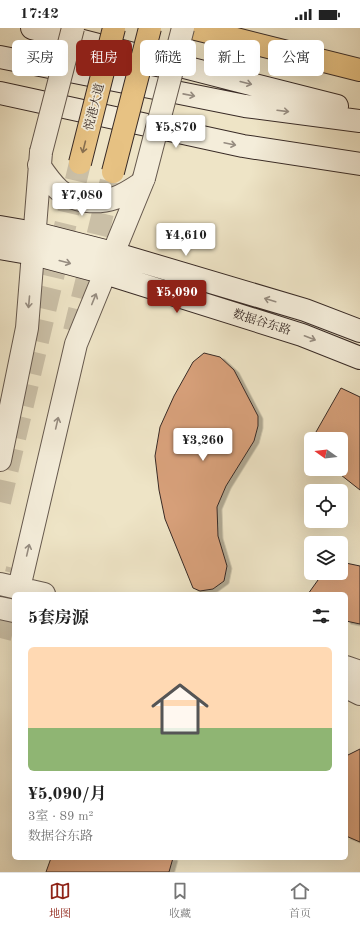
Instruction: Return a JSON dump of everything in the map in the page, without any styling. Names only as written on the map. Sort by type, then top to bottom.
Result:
[{"type":"main road","points":[[32,28],[360,112]]},
{"type":"main road","points":[[0,460],[27,328],[40,158],[73,28]]},
{"type":"main road","name":"悦港大道","points":[[80,163],[114,28]]},
{"type":"main road","points":[[113,172],[150,28]]},
{"type":"main road","points":[[36,592],[10,586],[76,344],[143,181],[184,28]]},
{"type":"main road","points":[[192,28],[360,70]]},
{"type":"main road","points":[[0,57],[245,106],[360,121]]},
{"type":"main road","points":[[0,93],[243,146],[360,164]]},
{"type":"main road","points":[[40,158],[59,190],[69,196],[81,200],[98,201],[115,198],[143,181]]},
{"type":"main road","name":"数据谷东路","points":[[0,227],[105,273],[302,335],[360,358]]},
{"type":"main road","name":"数据谷东路","points":[[0,248],[34,243],[113,253],[305,310],[360,331]]},
{"type":"main road","points":[[0,608],[12,611]]},
{"type":"main road","points":[[348,668],[360,672]]},
{"type":"main road","points":[[348,688],[360,694]]},
{"type":"building","points":[[204,353],[220,357],[234,370],[258,416],[258,426],[254,441],[226,486],[217,507],[218,536],[227,566],[224,581],[213,589],[200,591],[193,588],[165,519],[159,490],[155,456],[160,427],[174,396],[193,362]]},
{"type":"building","points":[[341,388],[360,397],[360,490],[342,476],[348,476],[348,432],[316,432]]},
{"type":"building","points":[[348,563],[360,566],[360,624],[348,621],[348,592],[309,592],[318,580],[348,580]]},
{"type":"building","points":[[360,749],[360,842],[348,837],[348,755]]},
{"type":"building","points":[[50,860],[172,860],[169,872],[46,872]]},
{"type":"tunnel","points":[[0,502],[80,163]]},
{"type":"tunnel","points":[[74,331],[113,172]]},
{"type":"tunnel","points":[[0,638],[17,569]]}]
